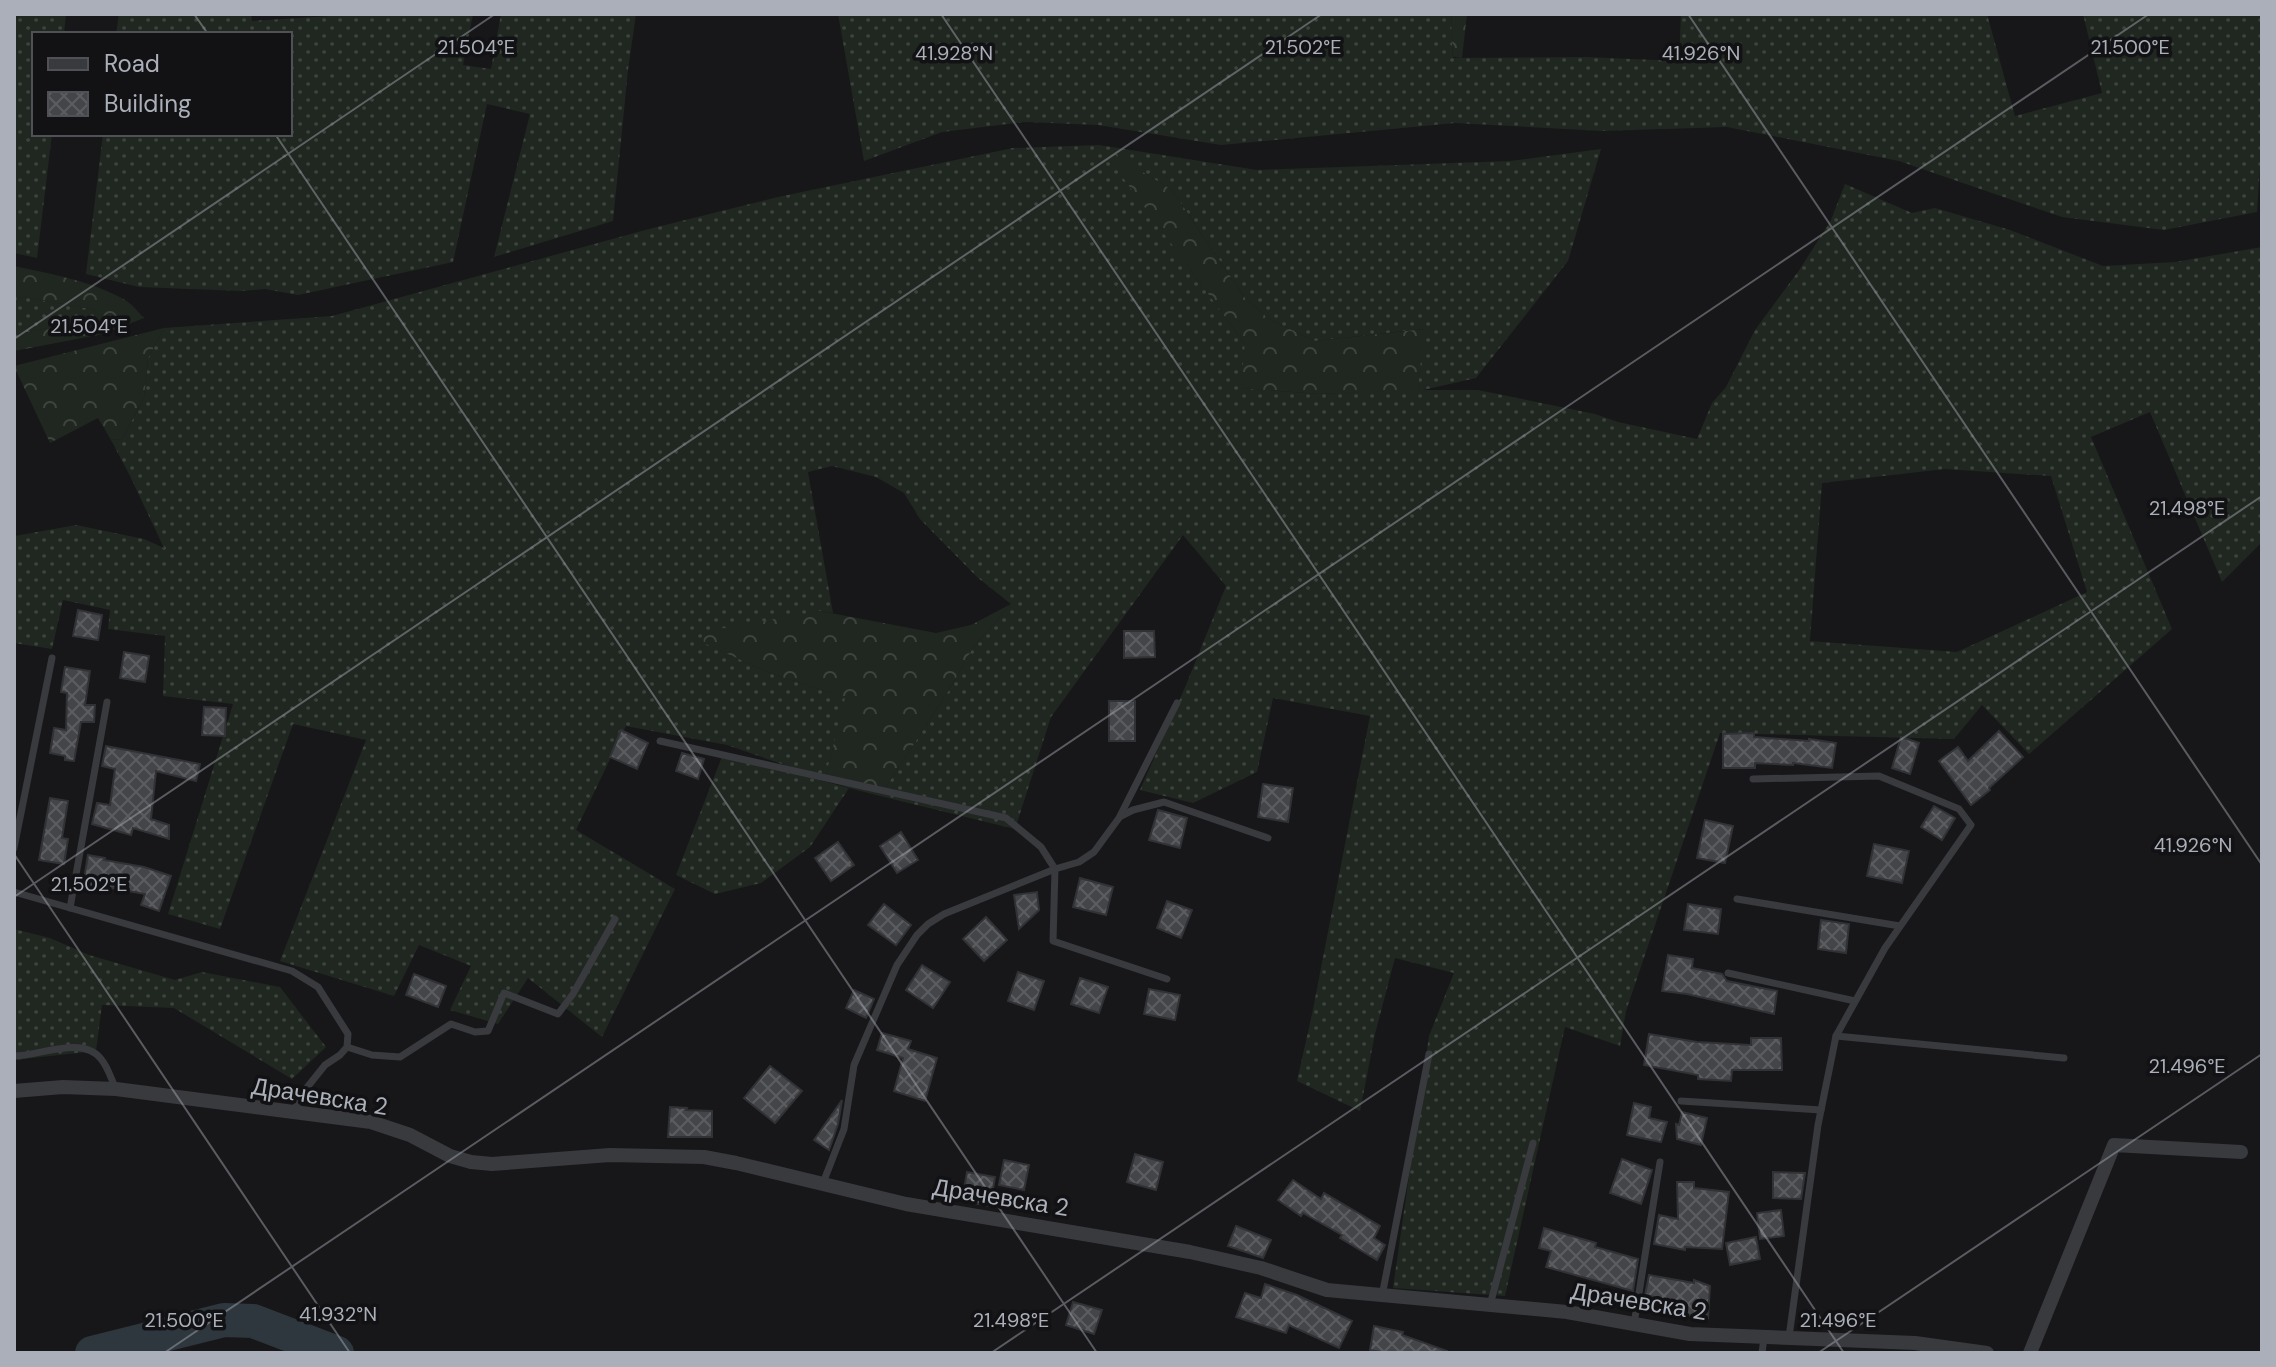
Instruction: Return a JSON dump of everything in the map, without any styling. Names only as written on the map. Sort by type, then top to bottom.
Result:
[{"type":"street","name":"Драчевска 2","points":[[14,1091],[63,1087],[116,1089],[371,1122],[410,1135],[450,1156],[471,1162],[492,1164],[610,1155],[704,1157],[921,1207],[1190,1252],[1261,1268],[1327,1290],[1567,1312],[1763,1345],[1789,1339],[1849,1339],[1915,1343],[1987,1353]]},
{"type":"street","points":[[2030,1353],[2114,1145],[2241,1152]]},
{"type":"lane","points":[[14,848],[52,658]]},
{"type":"lane","points":[[70,908],[107,702]]},
{"type":"lane","points":[[822,1185],[844,1129],[854,1065],[897,965],[917,935],[944,914],[1079,862],[1094,852],[1119,818],[1177,703]]},
{"type":"lane","points":[[660,741],[1006,818],[1041,847],[1055,869],[1053,941],[1167,979]]},
{"type":"lane","points":[[1753,779],[1879,776],[1959,809],[1971,825],[1885,948],[1836,1036],[1821,1110],[1789,1339]]},
{"type":"lane","points":[[1119,818],[1133,810],[1164,802],[1268,838]]},
{"type":"lane","points":[[14,892],[292,971],[318,987],[348,1034],[347,1047],[325,1065],[305,1090],[293,1112]]},
{"type":"lane","points":[[1737,899],[1900,926]]},
{"type":"lane","points":[[347,1047],[372,1055],[400,1057],[451,1024],[475,1032],[488,1031],[504,993],[558,1014],[573,994],[615,919]]},
{"type":"lane","points":[[1728,973],[1855,1001]]},
{"type":"lane","points":[[1836,1036],[2064,1058]]},
{"type":"lane","points":[[14,1056],[63,1048],[86,1048],[101,1058],[116,1089]]},
{"type":"lane","points":[[1382,1296],[1429,1054]]},
{"type":"lane","points":[[1681,1101],[1821,1110]]},
{"type":"lane","points":[[1490,1305],[1533,1143]]},
{"type":"lane","points":[[1634,1324],[1660,1162]]},
{"type":"green space","points":[[14,14],[66,14],[64,32],[32,32],[32,136],[52,136],[37,258],[14,253]]},
{"type":"green space","points":[[119,14],[251,14],[252,21],[363,14],[473,14],[463,65],[491,69],[501,14],[636,14],[613,221],[494,257],[530,114],[487,104],[453,262],[298,295],[265,289],[139,287],[86,274],[103,136],[292,136],[292,32],[116,32]]},
{"type":"green space","points":[[838,14],[1451,14],[1453,58],[1585,57],[1679,61],[1681,14],[1987,14],[2015,116],[2102,93],[2083,14],[2262,14],[2262,139],[2257,212],[2164,230],[2062,217],[1899,161],[1727,127],[1602,131],[1455,123],[1221,145],[1098,125],[1025,122],[942,132],[864,161]]},
{"type":"green space","points":[[1451,14],[1467,14],[1462,58],[1453,57]]},
{"type":"green space","points":[[1099,145],[1257,170],[1510,161],[1601,149],[1568,261],[1476,378],[1423,390],[1478,390],[1697,439],[1712,403],[1726,387],[1755,330],[1831,220],[1845,184],[1912,213],[1935,208],[2010,230],[2103,266],[2175,262],[2262,247],[2262,542],[2222,582],[2150,412],[2091,437],[2172,629],[2029,754],[1982,705],[1954,739],[1720,733],[1626,1011],[1620,1046],[1565,1027],[1505,1296],[1393,1288],[1429,1036],[1454,973],[1395,958],[1375,1034],[1360,1111],[1297,1081],[1370,716],[1273,698],[1257,772],[1193,803],[1140,790],[1226,586],[1183,535],[1051,717],[1015,829],[880,796],[972,649],[1011,604],[977,577],[920,519],[904,493],[876,477],[832,466],[808,472],[833,613],[820,611],[705,643],[767,672],[846,698],[825,779],[727,745],[626,726],[576,830],[675,889],[602,1037],[528,978],[498,1024],[450,1010],[471,966],[419,945],[394,996],[280,961],[366,740],[293,724],[220,929],[168,914],[233,704],[163,696],[165,636],[108,629],[110,610],[63,600],[52,649],[14,643],[14,534],[76,525],[144,539],[164,548],[111,440],[122,439],[144,398],[148,358],[164,328],[332,316],[778,197],[1013,148]],"holes":[[[1101,147],[1172,190],[1245,298],[1269,319],[1315,341],[1423,329],[1418,389],[1319,394],[1242,388],[1245,344]],[[1945,469],[2051,476],[2087,592],[1957,652],[1810,641],[1822,483]]]},
{"type":"green space","points":[[1099,145],[1172,190],[1245,298],[1269,319],[1315,341],[1424,329],[1418,390],[1319,394],[1241,388],[1245,344]]},
{"type":"green space","points":[[14,266],[71,279],[112,293],[128,302],[144,318],[103,334],[14,351],[14,335],[94,318],[96,310],[23,297],[14,304]]},
{"type":"green space","points":[[23,297],[96,310],[95,318],[14,335],[14,304]]},
{"type":"green space","points":[[164,328],[148,358],[144,398],[122,439],[111,440],[98,418],[50,443],[14,366]]},
{"type":"green space","points":[[1011,604],[972,649],[880,796],[825,779],[845,698],[767,672],[704,643],[702,632],[820,611],[936,633],[971,625]]},
{"type":"green space","points":[[723,754],[849,788],[810,847],[761,883],[715,894],[676,875]]},
{"type":"green space","points":[[14,929],[175,980],[202,972],[280,987],[326,1047],[292,1079],[174,1008],[102,1005],[96,1051],[14,1060]]},
{"type":"building","points":[[78,610],[102,615],[98,640],[73,636]]},
{"type":"building","points":[[1124,631],[1154,631],[1155,657],[1124,658]]},
{"type":"building","points":[[124,652],[149,656],[145,682],[120,678]]},
{"type":"building","points":[[65,667],[90,671],[85,705],[95,705],[94,722],[81,722],[74,761],[50,753],[54,728],[66,730],[67,693],[61,692]]},
{"type":"building","points":[[1109,701],[1135,701],[1135,741],[1109,741]]},
{"type":"building","points":[[204,707],[226,708],[225,736],[202,735]]},
{"type":"building","points":[[621,730],[648,743],[637,769],[610,757]]},
{"type":"building","points":[[1999,731],[2023,757],[1971,805],[1939,761],[1958,747],[1968,761]]},
{"type":"building","points":[[1754,733],[1754,737],[1836,743],[1832,768],[1793,763],[1755,763],[1755,768],[1723,768],[1723,734]]},
{"type":"building","points":[[1901,737],[1919,743],[1910,774],[1892,768]]},
{"type":"building","points":[[106,746],[200,764],[196,781],[156,771],[151,819],[169,825],[169,839],[133,828],[131,835],[92,824],[97,803],[110,805],[115,769],[102,766]]},
{"type":"building","points":[[682,753],[704,759],[698,779],[676,771]]},
{"type":"building","points":[[1263,784],[1293,788],[1288,822],[1258,817]]},
{"type":"building","points":[[50,798],[68,801],[62,838],[68,839],[64,864],[39,860]]},
{"type":"building","points":[[1934,806],[1955,818],[1942,840],[1921,827]]},
{"type":"building","points":[[1158,810],[1187,818],[1180,848],[1149,840]]},
{"type":"building","points":[[1705,820],[1733,826],[1725,863],[1697,858]]},
{"type":"building","points":[[901,832],[918,860],[897,873],[880,846]]},
{"type":"building","points":[[838,842],[854,865],[831,881],[815,858]]},
{"type":"building","points":[[1874,844],[1909,851],[1902,883],[1867,876]]},
{"type":"building","points":[[88,855],[171,876],[159,911],[141,905],[145,894],[83,886]]},
{"type":"building","points":[[1080,878],[1113,887],[1106,915],[1073,907]]},
{"type":"building","points":[[1037,892],[1039,910],[1019,929],[1014,895]]},
{"type":"building","points":[[1167,901],[1192,910],[1181,938],[1157,928]]},
{"type":"building","points":[[884,904],[911,925],[896,945],[868,925]]},
{"type":"building","points":[[1688,904],[1721,909],[1718,934],[1684,930]]},
{"type":"building","points":[[986,917],[1007,940],[984,961],[963,939]]},
{"type":"building","points":[[1821,920],[1849,924],[1846,953],[1818,949]]},
{"type":"building","points":[[1668,955],[1693,959],[1692,968],[1722,974],[1727,981],[1777,991],[1774,1014],[1662,991]]},
{"type":"building","points":[[922,965],[950,982],[933,1008],[906,990]]},
{"type":"building","points":[[1018,972],[1044,981],[1034,1010],[1008,1001]]},
{"type":"building","points":[[414,974],[446,986],[438,1007],[406,995]]},
{"type":"building","points":[[1080,978],[1108,987],[1099,1013],[1071,1004]]},
{"type":"building","points":[[1149,989],[1180,995],[1175,1020],[1144,1014]]},
{"type":"building","points":[[854,990],[874,999],[866,1018],[846,1008]]},
{"type":"building","points":[[882,1033],[911,1041],[908,1049],[937,1058],[925,1101],[894,1091],[903,1058],[877,1050]]},
{"type":"building","points":[[1649,1034],[1697,1042],[1751,1045],[1751,1038],[1781,1038],[1782,1070],[1732,1070],[1731,1081],[1698,1079],[1698,1075],[1644,1065]]},
{"type":"building","points":[[770,1066],[802,1091],[775,1123],[744,1098]]},
{"type":"building","points":[[842,1100],[838,1124],[829,1150],[814,1140]]},
{"type":"building","points":[[1634,1103],[1651,1107],[1649,1118],[1667,1122],[1661,1142],[1627,1135]]},
{"type":"building","points":[[670,1107],[712,1111],[712,1137],[668,1137]]},
{"type":"building","points":[[1682,1112],[1707,1118],[1701,1145],[1677,1139],[1676,1124],[1679,1125]]},
{"type":"building","points":[[1135,1154],[1163,1162],[1156,1190],[1127,1182]]},
{"type":"building","points":[[1622,1159],[1652,1170],[1641,1204],[1610,1193]]},
{"type":"building","points":[[1004,1160],[1029,1165],[1024,1190],[999,1185]]},
{"type":"building","points":[[967,1172],[995,1177],[990,1206],[962,1201]]},
{"type":"building","points":[[1773,1172],[1805,1173],[1801,1199],[1773,1198]]},
{"type":"building","points":[[1293,1180],[1321,1199],[1324,1193],[1380,1226],[1374,1238],[1385,1245],[1377,1260],[1340,1238],[1342,1235],[1303,1213],[1301,1216],[1278,1200]]},
{"type":"building","points":[[1677,1182],[1694,1182],[1694,1188],[1729,1192],[1722,1249],[1685,1247],[1685,1250],[1654,1244],[1659,1215],[1678,1219]]},
{"type":"building","points":[[1781,1210],[1784,1236],[1760,1239],[1757,1213]]},
{"type":"building","points":[[1236,1226],[1271,1240],[1263,1258],[1228,1246]]},
{"type":"building","points":[[1544,1228],[1638,1259],[1633,1291],[1546,1267],[1551,1251],[1539,1248]]},
{"type":"building","points":[[1756,1237],[1760,1259],[1730,1265],[1726,1243]]},
{"type":"building","points":[[1649,1275],[1694,1283],[1694,1280],[1710,1286],[1708,1318],[1652,1310],[1654,1297],[1645,1295]]},
{"type":"building","points":[[1265,1284],[1297,1295],[1352,1321],[1339,1348],[1289,1325],[1286,1333],[1236,1317],[1245,1293],[1261,1298]]},
{"type":"building","points":[[1073,1302],[1102,1310],[1094,1334],[1066,1325]]},
{"type":"building","points":[[1374,1326],[1403,1332],[1402,1335],[1447,1353],[1370,1350]]},
{"type":"waterway","points":[[92,1353],[224,1320],[253,1321],[337,1353]]}]
